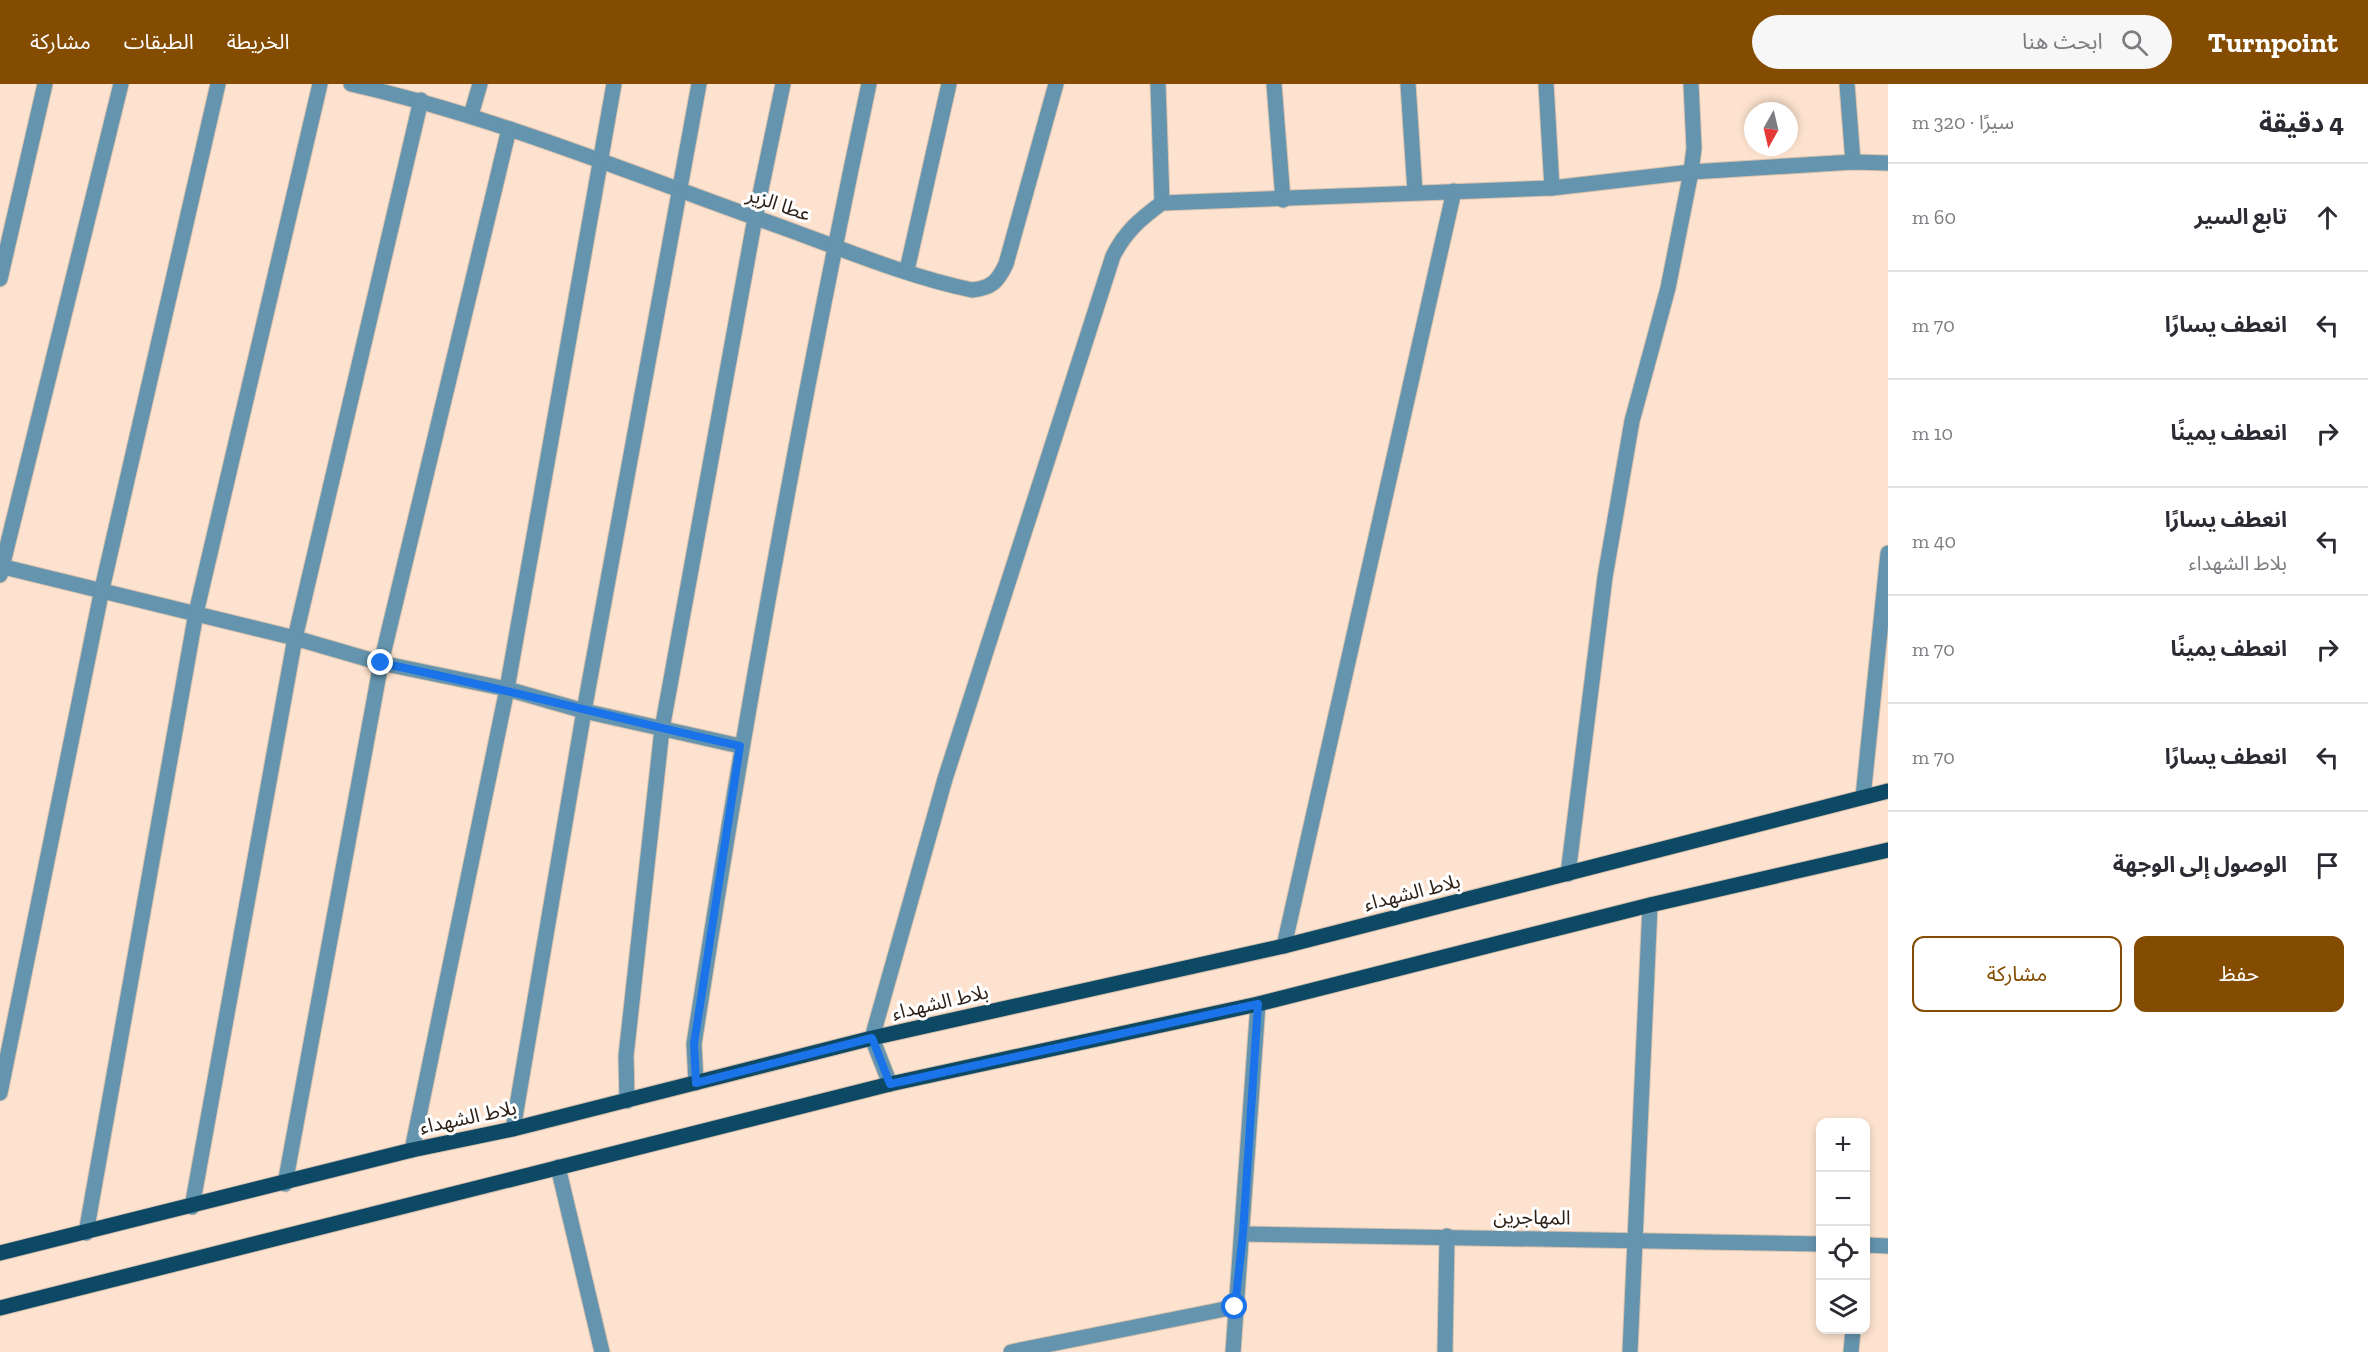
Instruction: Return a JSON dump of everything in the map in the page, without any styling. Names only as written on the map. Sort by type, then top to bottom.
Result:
[{"type":"main road","name":"بلاط الشهداء","points":[[0,1253],[285,1184],[412,1150],[513,1129],[627,1101],[872,1038],[1284,946],[1888,790]]},
{"type":"main road","points":[[0,1308],[890,1084],[1258,1004],[1650,905],[1888,850]]},
{"type":"street","points":[[0,279],[45,84]]},
{"type":"street","points":[[121,84],[1,569],[102,589],[295,638],[381,663],[507,689],[584,711],[740,746]]},
{"type":"street","points":[[0,1093],[102,589],[218,84]]},
{"type":"street","points":[[86,1233],[196,614],[320,84]]},
{"type":"street","name":"عطا الزير","points":[[351,84],[389,88],[471,115],[600,159],[678,191],[834,246],[972,290],[987,289],[998,281],[1006,264],[1056,84]]},
{"type":"street","points":[[471,115],[480,84]]},
{"type":"street","points":[[412,1150],[507,689],[614,84]]},
{"type":"street","points":[[513,1129],[584,711],[699,84]]},
{"type":"street","points":[[627,1101],[626,1056],[662,729],[754,218],[783,84]]},
{"type":"street","points":[[696,1083],[694,1044],[740,746],[834,246],[869,84]]},
{"type":"street","points":[[907,270],[950,84]]},
{"type":"street","points":[[1158,84],[1162,204]]},
{"type":"street","points":[[1274,84],[1282,200]]},
{"type":"street","points":[[1408,84],[1414,192]]},
{"type":"street","points":[[1546,84],[1552,188]]},
{"type":"street","points":[[1568,874],[1605,577],[1632,421],[1668,288],[1691,172],[1694,148],[1691,84]]},
{"type":"street","points":[[1847,84],[1853,162]]},
{"type":"street","points":[[192,1207],[295,638],[421,100]]},
{"type":"street","points":[[285,1184],[381,663],[509,129]]},
{"type":"street","points":[[890,1084],[872,1038],[945,779],[1113,256],[1122,237],[1138,220],[1162,204],[1552,188],[1691,172],[1853,162],[1888,163]]},
{"type":"street","points":[[1284,946],[1454,191]]},
{"type":"street","points":[[1863,797],[1888,553]]},
{"type":"street","points":[[1630,1352],[1633,1240],[1650,905]]},
{"type":"street","points":[[1233,1352],[1258,1004]]},
{"type":"street","points":[[558,1167],[602,1352]]},
{"type":"street","name":"المهاجرين","points":[[1243,1233],[1816,1244]]},
{"type":"street","points":[[1445,1352],[1447,1236]]},
{"type":"street","points":[[1870,1245],[1888,1246]]},
{"type":"street","points":[[1011,1352],[1235,1307]]},
{"type":"street","points":[[1851,1352],[1853,1334]]},
{"type":"route","points":[[381,663],[507,689],[584,711],[740,746],[694,1044],[696,1083],[872,1038],[890,1084],[1258,1004],[1243,1233],[1235,1307]]}]
